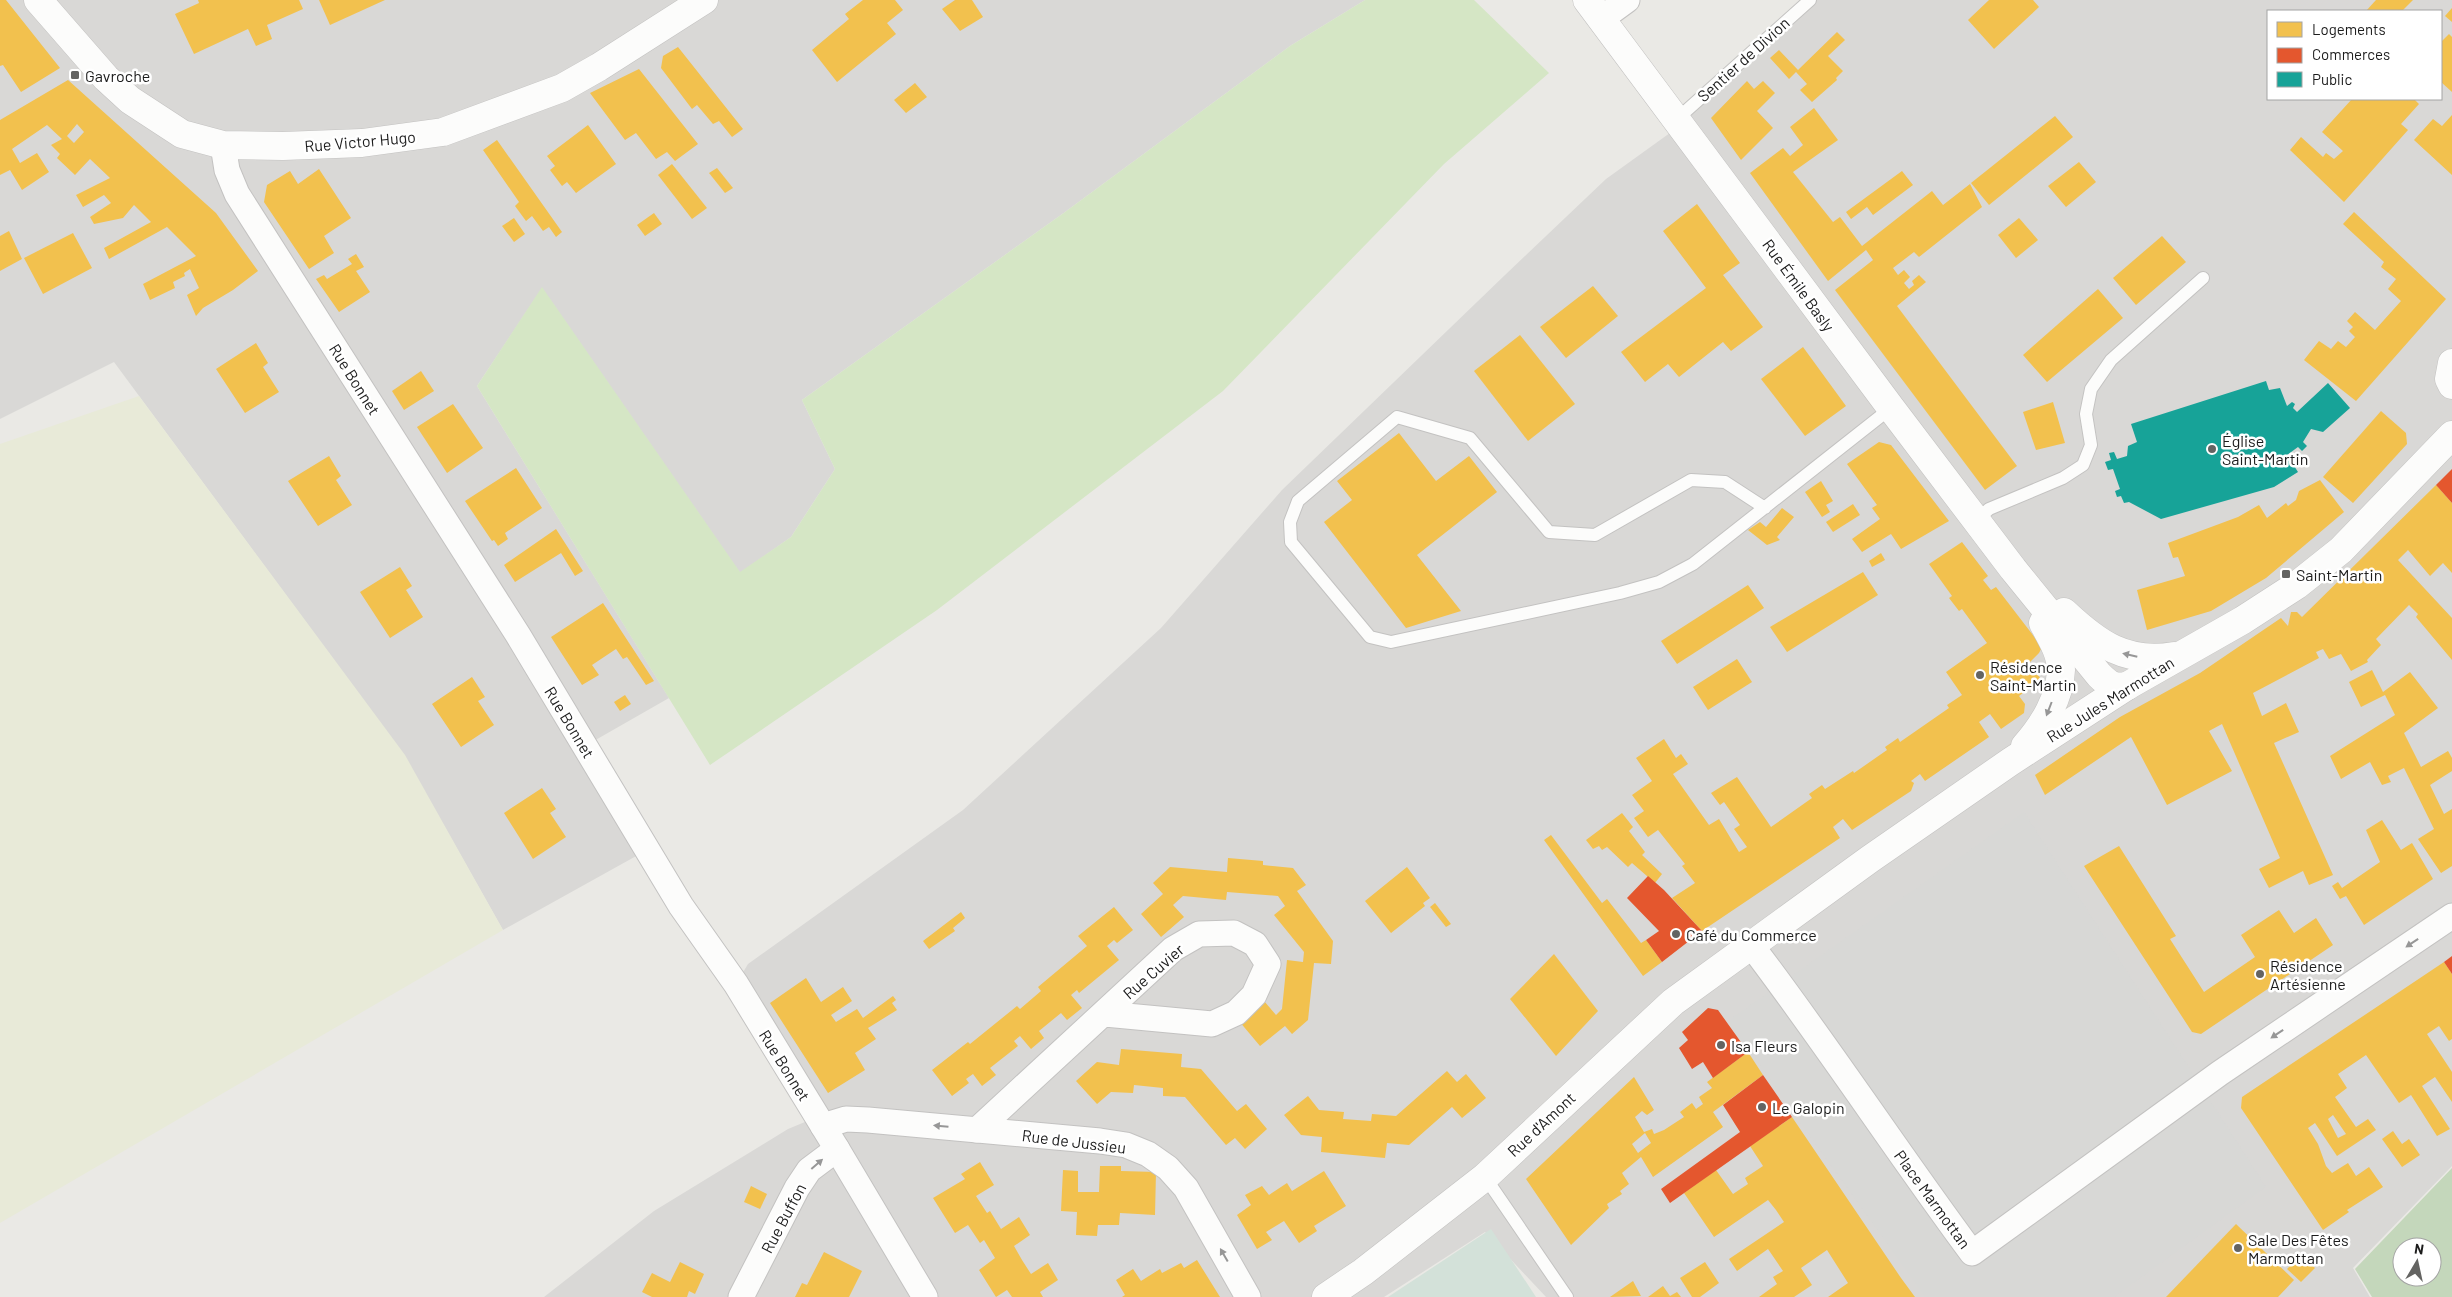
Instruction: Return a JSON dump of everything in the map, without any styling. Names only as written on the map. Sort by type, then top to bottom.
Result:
[{"type":"street","name":"Rue Victor Hugo","points":[[45,2],[106,78],[130,100],[182,134],[224,146],[362,144],[443,132],[562,88],[599,67],[704,0]]},
{"type":"street","points":[[1594,9],[1627,0]]},
{"type":"street","name":"Rue Émile Basly","points":[[1594,9],[2013,569],[2099,675],[2109,685],[2127,686]]},
{"type":"street","name":"Rue Bonnet","points":[[224,146],[227,170],[237,194],[518,635],[681,906],[736,984],[925,1297]]},
{"type":"street","points":[[2452,363],[2448,379],[2452,385]]},
{"type":"street","name":"Rue Jules Marmottan","points":[[1751,945],[2010,762],[2127,686],[2178,655],[2243,620],[2297,585],[2341,550],[2452,435]]},
{"type":"street","name":"Rue Émile Basly","points":[[2013,569],[2081,628],[2121,653],[2157,658],[2178,655]]},
{"type":"street","name":"Rue Émile Basly","points":[[2010,762],[2044,724],[2057,689],[2061,669],[2057,652],[2013,569]]},
{"type":"street","name":"Place Marmottan","points":[[1751,945],[1802,1012],[1861,1100],[1972,1253],[2220,1073],[2452,916]]},
{"type":"street","name":"Rue Cuvier","points":[[977,1130],[1105,1014],[1173,949],[1198,934],[1234,933],[1255,944],[1268,964],[1254,995],[1236,1013],[1212,1024],[1105,1014]]},
{"type":"street","name":"Rue d'Amont","points":[[1326,1297],[1363,1272],[1485,1176],[1673,1002],[1751,945]]},
{"type":"street","name":"Rue de Jussieu","points":[[823,1126],[854,1120],[1100,1141],[1126,1145],[1148,1154],[1168,1168],[1186,1188],[1248,1297]]},
{"type":"street","name":"Rue Buffon","points":[[741,1297],[797,1188],[810,1170],[837,1149]]},
{"type":"lane","name":"Sentier de Divion","points":[[1677,119],[1810,0]]},
{"type":"lane","points":[[1976,520],[1989,509],[2063,478],[2083,464],[2091,445],[2086,414],[2092,389],[2111,360],[2203,278]]},
{"type":"lane","points":[[1765,508],[1725,482],[1691,480],[1595,536],[1549,532],[1470,438],[1397,416],[1298,501],[1290,522],[1291,542],[1370,637],[1390,642],[1620,594],[1658,582],[1693,564],[1765,508],[1891,408]]},
{"type":"lane","points":[[1485,1176],[1567,1297]]},
{"type":"shaded area","points":[[0,0],[1365,0],[1290,46],[1065,212],[802,400],[835,469],[791,537],[740,573],[542,288],[477,386],[669,698],[585,746],[647,850],[503,930],[404,755],[114,362],[0,419]]},
{"type":"shaded area","points":[[1810,0],[2452,0],[2452,1166],[2353,1268],[2370,1297],[1546,1297],[1485,1232],[1384,1297],[544,1297],[654,1211],[788,1129],[817,1117],[736,984],[748,964],[963,810],[1161,628],[1282,490],[1505,275],[1606,179],[1681,125],[1677,119]]},
{"type":"shaded area","points":[[2024,812],[2266,1187],[2114,1297],[1925,1297],[1728,1021]]},
{"type":"shaded area","points":[[1491,1229],[1536,1297],[1388,1297]]},
{"type":"green space","points":[[1365,0],[1474,0],[1549,73],[1444,164],[1223,391],[937,610],[710,765],[477,386],[542,287],[740,572],[791,537],[835,469],[802,400],[1065,212],[1290,46]]},
{"type":"green space","points":[[139,396],[405,755],[503,930],[0,1223],[0,444]]},
{"type":"green space","points":[[2452,1168],[2452,1297],[2372,1297],[2355,1269]]},
{"type":"building: Logements","points":[[0,0],[6,0],[60,68],[21,92],[3,65],[0,66]]},
{"type":"building: Logements","points":[[198,0],[299,0],[303,9],[267,25],[272,39],[256,46],[248,29],[194,54],[175,14],[199,3]]},
{"type":"building: Logements","points":[[319,0],[385,0],[330,25]]},
{"type":"building: Logements","points":[[863,0],[895,0],[903,10],[887,23],[896,34],[837,82],[812,50],[849,19],[845,14]]},
{"type":"building: Logements","points":[[955,0],[972,0],[983,17],[960,31],[942,9]]},
{"type":"building: Logements","points":[[1989,0],[2033,0],[2039,7],[1994,49],[1968,20]]},
{"type":"building: Logements","points":[[2376,0],[2413,0],[2403,10],[2367,10]]},
{"type":"building: Logements","points":[[2452,8],[2452,22],[2445,16]]},
{"type":"building: Logements","points":[[1837,32],[1845,40],[1828,56],[1843,71],[1836,78],[1837,80],[1812,102],[1800,90],[1807,84],[1796,72],[1789,79],[1770,58],[1779,50],[1798,70]]},
{"type":"building: Logements","points":[[2449,34],[2452,37],[2452,92],[2442,83],[2442,41]]},
{"type":"building: Logements","points":[[678,47],[743,129],[732,137],[719,121],[713,124],[697,105],[692,109],[661,68],[663,56]]},
{"type":"building: Logements","points":[[639,69],[698,144],[675,161],[667,152],[656,159],[636,133],[625,140],[590,93]]},
{"type":"building: Logements","points":[[68,80],[216,213],[258,271],[233,290],[203,308],[196,316],[187,295],[199,288],[190,269],[184,273],[185,276],[173,282],[175,288],[150,300],[143,284],[196,256],[167,227],[109,259],[104,248],[151,222],[134,205],[123,218],[94,224],[90,217],[111,203],[104,195],[83,207],[76,195],[110,178],[90,159],[75,175],[57,158],[60,154],[51,145],[62,139],[47,125],[12,149],[20,163],[37,153],[49,172],[22,190],[10,170],[0,175],[0,120]],"holes":[[[77,124],[84,132],[74,143],[67,136]]]},
{"type":"building: Logements","points":[[1747,81],[1754,89],[1763,81],[1775,93],[1757,111],[1773,128],[1741,160],[1711,118]]},
{"type":"building: Logements","points":[[915,83],[927,97],[906,113],[894,100]]},
{"type":"building: Logements","points":[[2351,100],[2415,100],[2419,104],[2401,124],[2408,130],[2344,202],[2290,150],[2301,137],[2323,157],[2326,153],[2334,159],[2343,151],[2322,132]]},
{"type":"building: Logements","points":[[1814,108],[1838,140],[1793,172],[1833,222],[1840,217],[1862,246],[1932,191],[1943,205],[1970,184],[1982,207],[1919,257],[1914,252],[1893,268],[1898,275],[1904,270],[1910,277],[1904,283],[1909,289],[1914,285],[1912,281],[1919,275],[1926,282],[1897,306],[2017,466],[1985,490],[1835,290],[1873,260],[1866,250],[1828,281],[1750,173],[1783,148],[1790,156],[1803,145],[1790,127]]},
{"type":"building: Logements","points":[[2452,115],[2452,175],[2414,140],[2433,119],[2442,126]]},
{"type":"building: Logements","points":[[2055,116],[2073,137],[1989,205],[1971,183]]},
{"type":"building: Logements","points":[[588,125],[616,164],[576,193],[567,182],[562,186],[550,170],[555,166],[547,156]]},
{"type":"building: Logements","points":[[497,140],[562,232],[556,237],[549,227],[543,231],[532,216],[526,221],[515,206],[519,202],[483,150]]},
{"type":"building: Logements","points":[[2079,162],[2096,182],[2066,207],[2048,186]]},
{"type":"building: Logements","points":[[672,164],[707,208],[692,219],[658,175]]},
{"type":"building: Logements","points":[[717,168],[733,188],[725,193],[709,173]]},
{"type":"building: Logements","points":[[319,169],[351,218],[324,236],[334,253],[309,269],[264,202],[267,185],[290,171],[298,184]]},
{"type":"building: Logements","points":[[1902,171],[1913,185],[1873,215],[1867,207],[1851,219],[1846,212]]},
{"type":"building: Logements","points":[[1697,204],[1740,263],[1723,275],[1763,327],[1731,351],[1723,342],[1679,377],[1668,364],[1645,382],[1621,352],[1706,288],[1663,231]]},
{"type":"building: Logements","points":[[2354,212],[2446,299],[2356,401],[2304,360],[2319,341],[2331,349],[2338,341],[2346,347],[2355,337],[2349,331],[2353,327],[2347,321],[2355,312],[2375,330],[2401,301],[2388,289],[2396,279],[2381,267],[2384,262],[2343,224]]},
{"type":"building: Logements","points":[[654,213],[662,224],[645,236],[637,225]]},
{"type":"building: Logements","points":[[514,218],[525,234],[514,242],[502,226]]},
{"type":"building: Logements","points":[[2019,218],[2038,240],[2016,258],[1998,235]]},
{"type":"building: Logements","points":[[9,231],[22,259],[0,271],[0,236]]},
{"type":"building: Logements","points":[[73,233],[92,268],[43,294],[24,258]]},
{"type":"building: Logements","points":[[2162,236],[2186,262],[2136,305],[2113,278]]},
{"type":"building: Logements","points":[[356,254],[364,267],[356,271],[370,292],[339,312],[316,279],[324,275],[327,279],[352,264],[348,259]]},
{"type":"building: Logements","points":[[1593,286],[1618,316],[1566,358],[1540,327]]},
{"type":"building: Logements","points":[[2098,289],[2123,318],[2047,382],[2023,355]]},
{"type":"building: Logements","points":[[1520,335],[1575,404],[1528,441],[1474,371]]},
{"type":"building: Logements","points":[[256,343],[268,363],[263,367],[279,392],[245,413],[216,369]]},
{"type":"building: Logements","points":[[1803,347],[1846,406],[1805,436],[1761,379]]},
{"type":"building: Logements","points":[[421,371],[434,391],[404,410],[392,391]]},
{"type":"building: Logements","points":[[2053,402],[2065,443],[2036,450],[2023,412]]},
{"type":"building: Logements","points":[[453,404],[483,448],[447,473],[417,427]]},
{"type":"building: Logements","points":[[2381,411],[2406,433],[2407,444],[2353,503],[2323,477]]},
{"type":"building: Logements","points":[[1399,433],[1436,481],[1469,456],[1497,492],[1417,555],[1461,611],[1406,628],[1324,522],[1352,500],[1337,481]]},
{"type":"building: Logements","points":[[1879,442],[1891,445],[1949,521],[1901,549],[1891,534],[1862,552],[1852,539],[1880,519],[1872,508],[1877,505],[1847,464]]},
{"type":"building: Logements","points":[[329,456],[341,476],[336,480],[352,505],[318,526],[288,481]]},
{"type":"building: Logements","points":[[516,468],[542,508],[505,533],[508,539],[498,546],[494,540],[492,541],[465,501]]},
{"type":"building: Logements","points":[[2320,480],[2344,512],[2266,578],[2211,611],[2147,630],[2137,590],[2185,576],[2178,557],[2173,558],[2168,543],[2238,517],[2259,505],[2267,518],[2286,503],[2288,506],[2296,500],[2299,491]]},
{"type":"building: Logements","points":[[1821,481],[1833,501],[1826,505],[1830,512],[1822,517],[1805,492]]},
{"type":"building: Logements","points":[[2436,485],[2452,503],[2452,573],[2443,563],[2430,576],[2408,550],[2398,560],[2452,618],[2452,660],[2416,617],[2418,614],[2409,605],[2376,639],[2381,645],[2367,660],[2368,662],[2351,671],[2341,654],[2329,659],[2323,649],[2316,652],[2319,658],[2253,693],[2262,716],[2286,703],[2299,732],[2274,743],[2333,875],[2309,885],[2303,871],[2269,888],[2259,869],[2280,858],[2222,724],[2209,731],[2232,771],[2167,805],[2131,737],[2045,795],[2035,775],[2120,717],[2200,673],[2281,618],[2288,626],[2291,612],[2297,612],[2302,617]]},
{"type":"building: Logements","points":[[1853,504],[1860,515],[1833,532],[1826,522]]},
{"type":"building: Logements","points":[[1782,508],[1794,517],[1777,537],[1780,540],[1767,545],[1748,530],[1760,522],[1766,527]]},
{"type":"building: Logements","points":[[556,529],[583,571],[575,576],[561,553],[515,582],[504,565]]},
{"type":"building: Logements","points":[[1962,542],[1988,576],[1983,580],[1991,590],[1996,587],[2042,647],[2029,663],[2041,679],[2019,696],[2025,704],[2024,713],[2001,729],[1990,714],[1979,722],[1989,737],[1925,781],[1920,774],[1911,781],[1914,783],[1911,791],[1852,830],[1843,819],[1833,827],[1840,838],[1702,931],[1672,898],[1695,883],[1682,866],[1685,864],[1658,830],[1648,837],[1634,818],[1644,811],[1632,795],[1652,781],[1636,758],[1664,739],[1676,758],[1681,754],[1688,764],[1673,774],[1709,825],[1719,819],[1739,852],[1747,847],[1734,829],[1740,825],[1724,802],[1720,805],[1711,793],[1737,777],[1771,827],[1812,798],[1809,794],[1822,785],[1825,789],[1853,771],[1854,773],[1887,750],[1885,747],[1898,738],[1900,742],[1949,708],[1947,705],[1962,695],[1946,672],[1987,643],[1962,609],[1959,611],[1949,598],[1952,596],[1929,564]]},
{"type":"building: Logements","points":[[1881,553],[1885,560],[1872,567],[1869,561]]},
{"type":"building: Logements","points":[[400,567],[412,586],[406,590],[423,617],[390,638],[360,592]]},
{"type":"building: Logements","points":[[1863,572],[1878,595],[1787,652],[1770,627]]},
{"type":"building: Logements","points":[[1748,585],[1764,608],[1677,664],[1661,641]]},
{"type":"building: Logements","points":[[603,603],[654,681],[646,685],[627,657],[623,659],[616,649],[592,665],[599,675],[582,685],[551,637]]},
{"type":"building: Logements","points":[[1737,659],[1752,682],[1708,710],[1693,687]]},
{"type":"building: Logements","points":[[2372,670],[2383,692],[2410,672],[2438,708],[2404,733],[2421,767],[2448,751],[2452,758],[2452,771],[2430,785],[2444,814],[2452,809],[2452,866],[2441,873],[2418,839],[2434,829],[2404,768],[2388,776],[2391,782],[2382,785],[2370,762],[2341,779],[2330,756],[2395,715],[2385,695],[2361,707],[2349,682]]},
{"type":"building: Logements","points":[[472,677],[485,697],[478,701],[494,725],[461,747],[432,704]]},
{"type":"building: Logements","points":[[625,695],[631,704],[620,711],[614,702]]},
{"type":"building: Logements","points":[[542,788],[556,809],[550,813],[566,837],[533,859],[504,813]]},
{"type":"building: Logements","points":[[1622,813],[1633,827],[1629,831],[1645,852],[1642,855],[1662,874],[1655,883],[1632,863],[1628,867],[1607,847],[1602,850],[1599,846],[1593,849],[1586,840]]},
{"type":"building: Logements","points":[[2382,820],[2401,850],[2412,843],[2433,879],[2364,925],[2346,896],[2340,899],[2332,886],[2338,882],[2342,888],[2380,862],[2366,830]]},
{"type":"building: Logements","points":[[1551,835],[1602,903],[1607,899],[1641,943],[1646,940],[1662,962],[1643,976],[1544,840]]},
{"type":"building: Logements","name":"Résidence Artésienne","points":[[2119,846],[2176,936],[2170,939],[2204,992],[2255,957],[2241,935],[2279,910],[2294,933],[2316,918],[2333,945],[2201,1034],[2192,1032],[2084,866]]},
{"type":"building: Logements","points":[[1228,858],[1263,861],[1263,865],[1293,868],[1306,885],[1297,891],[1333,941],[1331,964],[1314,963],[1308,1020],[1292,1034],[1285,1026],[1260,1046],[1239,1021],[1264,1001],[1276,1015],[1282,1009],[1287,960],[1303,962],[1304,952],[1274,915],[1285,906],[1278,896],[1227,892],[1226,900],[1183,896],[1173,905],[1184,917],[1161,937],[1141,914],[1163,894],[1153,883],[1170,867],[1227,872]]},
{"type":"building: Logements","points":[[1407,867],[1430,898],[1423,903],[1425,906],[1391,933],[1365,901]]},
{"type":"building: Logements","points":[[1435,903],[1451,924],[1446,927],[1430,907]]},
{"type":"building: Logements","points":[[1114,907],[1133,930],[1117,943],[1114,940],[1107,946],[1119,960],[1079,993],[1077,990],[1071,995],[1082,1008],[1067,1020],[1061,1013],[1039,1031],[1044,1038],[1031,1049],[1020,1036],[1014,1041],[1018,1046],[990,1068],[996,1075],[982,1086],[973,1074],[966,1079],[969,1083],[952,1096],[932,1070],[968,1042],[970,1044],[1017,1006],[1020,1009],[1041,991],[1038,987],[1087,946],[1078,936]]},
{"type":"building: Logements","points":[[961,912],[965,918],[953,928],[955,931],[929,949],[923,941]]},
{"type":"building: Logements","points":[[1554,954],[1598,1011],[1556,1056],[1510,999]]},
{"type":"building: Logements","points":[[2444,962],[2452,974],[2452,1039],[2449,1041],[2439,1026],[2427,1034],[2452,1072],[2452,1102],[2435,1077],[2422,1086],[2450,1129],[2437,1136],[2411,1095],[2399,1103],[2366,1055],[2338,1074],[2347,1088],[2335,1097],[2356,1127],[2368,1119],[2376,1130],[2337,1156],[2315,1123],[2308,1128],[2318,1144],[2326,1166],[2332,1173],[2348,1163],[2356,1176],[2369,1167],[2383,1187],[2347,1210],[2349,1212],[2323,1230],[2241,1108],[2242,1097]],"holes":[[[2333,1115],[2346,1134],[2338,1138],[2328,1119]]]},
{"type":"building: Logements","points":[[806,978],[821,1002],[843,987],[852,1001],[831,1015],[836,1022],[857,1009],[863,1018],[893,996],[896,1000],[892,1003],[897,1010],[868,1028],[876,1039],[855,1053],[865,1070],[828,1093],[770,1003]]},
{"type":"building: Logements","points":[[1121,1049],[1182,1054],[1181,1067],[1201,1069],[1237,1111],[1246,1104],[1267,1129],[1245,1149],[1235,1138],[1226,1145],[1185,1097],[1163,1096],[1163,1088],[1134,1085],[1133,1093],[1111,1092],[1097,1104],[1076,1081],[1097,1062],[1119,1065]]},
{"type":"building: Logements","points":[[1748,1052],[1763,1075],[1713,1112],[1723,1127],[1653,1177],[1641,1157],[1622,1173],[1629,1184],[1620,1191],[1622,1194],[1607,1204],[1609,1208],[1571,1245],[1526,1179],[1634,1077],[1654,1110],[1647,1115],[1642,1111],[1635,1117],[1644,1132],[1652,1129],[1654,1134],[1684,1117],[1680,1112],[1692,1103],[1696,1109],[1703,1104],[1699,1097],[1712,1088],[1707,1082]],"holes":[[[1645,1133],[1651,1143],[1638,1153],[1632,1144]]]},
{"type":"building: Logements","points":[[1447,1071],[1457,1082],[1466,1074],[1486,1098],[1462,1118],[1452,1107],[1409,1145],[1387,1143],[1385,1158],[1321,1152],[1322,1137],[1301,1135],[1284,1115],[1308,1096],[1319,1110],[1344,1112],[1343,1119],[1371,1121],[1372,1114],[1396,1116]]},
{"type":"building: Logements","points":[[1792,1117],[1915,1297],[1828,1297],[1848,1283],[1827,1250],[1801,1268],[1812,1285],[1794,1297],[1759,1297],[1777,1284],[1773,1277],[1783,1271],[1768,1249],[1737,1271],[1729,1259],[1784,1222],[1776,1210],[1768,1200],[1714,1237],[1684,1193],[1716,1170],[1733,1194],[1748,1184],[1745,1178],[1763,1166],[1750,1146]]},
{"type":"building: Logements","points":[[2393,1131],[2402,1144],[2409,1139],[2420,1155],[2402,1167],[2382,1139]]},
{"type":"building: Logements","points":[[980,1162],[994,1185],[976,1196],[987,1213],[990,1211],[1001,1229],[1019,1217],[1030,1235],[1014,1246],[1022,1260],[1031,1274],[1048,1263],[1058,1280],[1040,1292],[1043,1297],[1012,1297],[1007,1290],[996,1297],[979,1270],[995,1258],[984,1240],[980,1243],[968,1225],[955,1233],[933,1198],[965,1179],[961,1174]]},
{"type":"building: Logements","points":[[1100,1166],[1121,1166],[1121,1171],[1156,1172],[1155,1215],[1120,1213],[1119,1225],[1098,1225],[1097,1236],[1076,1235],[1077,1212],[1061,1211],[1063,1170],[1078,1171],[1078,1192],[1099,1192]]},
{"type":"building: Logements","points":[[1324,1171],[1346,1206],[1314,1226],[1317,1231],[1299,1243],[1284,1221],[1266,1232],[1272,1240],[1257,1249],[1237,1215],[1251,1205],[1245,1195],[1262,1186],[1269,1195],[1287,1183],[1292,1191]]},
{"type":"building: Logements","points":[[751,1186],[767,1194],[760,1209],[744,1202]]},
{"type":"building: Logements","name":"Sale Des Fêtes Marmottan","points":[[2236,1224],[2294,1280],[2278,1297],[2166,1297]]},
{"type":"building: Logements","points":[[824,1252],[862,1271],[849,1297],[795,1297],[802,1283],[807,1285]]},
{"type":"building: Logements","points":[[2301,1255],[2315,1268],[2301,1282],[2287,1269]]},
{"type":"building: Logements","points":[[1197,1260],[1220,1297],[1122,1297],[1125,1295],[1116,1280],[1133,1269],[1141,1281],[1160,1269],[1162,1273],[1181,1263],[1184,1268]]},
{"type":"building: Logements","points":[[680,1262],[704,1274],[695,1294],[689,1291],[687,1297],[652,1297],[642,1292],[652,1273],[670,1282]]},
{"type":"building: Logements","points":[[1705,1262],[1719,1283],[1700,1297],[1692,1297],[1680,1278]]},
{"type":"building: Logements","points":[[1633,1281],[1641,1296],[1610,1297]]},
{"type":"building: Logements","points":[[1663,1286],[1670,1296],[1677,1292],[1681,1297],[1648,1297]]},
{"type":"building: Commerces","points":[[2452,469],[2452,503],[2436,485]]},
{"type":"building: Commerces","points":[[1648,876],[1664,890],[1702,931],[1662,962],[1646,940],[1659,931],[1627,898]]},
{"type":"building: Commerces","points":[[2452,956],[2452,974],[2444,962]]},
{"type":"building: Commerces","points":[[1708,1008],[1718,1010],[1748,1052],[1713,1078],[1703,1062],[1692,1069],[1679,1048],[1688,1040],[1682,1032]]},
{"type":"building: Commerces","points":[[1763,1075],[1792,1117],[1670,1203],[1661,1189],[1740,1132],[1723,1105]]},
{"type":"building: Public","name":"Église Saint-Martin","points":[[2266,381],[2269,390],[2280,388],[2287,406],[2292,402],[2295,404],[2293,408],[2297,412],[2328,383],[2350,408],[2323,432],[2311,429],[2303,442],[2307,446],[2302,451],[2298,447],[2287,455],[2298,472],[2274,487],[2161,519],[2129,502],[2124,503],[2121,496],[2117,497],[2115,491],[2120,489],[2113,469],[2108,470],[2105,462],[2111,460],[2109,453],[2114,452],[2117,459],[2127,456],[2128,446],[2137,442],[2131,424]]},
{"type":"place","name":"Gavroche","points":[[75,75]]},
{"type":"place","name":"Église Saint-Martin","points":[[2212,449]]},
{"type":"place","name":"Saint-Martin","points":[[2286,574]]},
{"type":"place","name":"Résidence Saint-Martin","points":[[1980,675]]},
{"type":"place","name":"Café du Commerce","points":[[1676,934]]},
{"type":"place","name":"Résidence Artésienne","points":[[2260,974]]},
{"type":"place","name":"Isa Fleurs","points":[[1721,1045]]},
{"type":"place","name":"Le Galopin","points":[[1762,1107]]},
{"type":"place","name":"Sale Des Fêtes Marmottan","points":[[2238,1248]]}]
